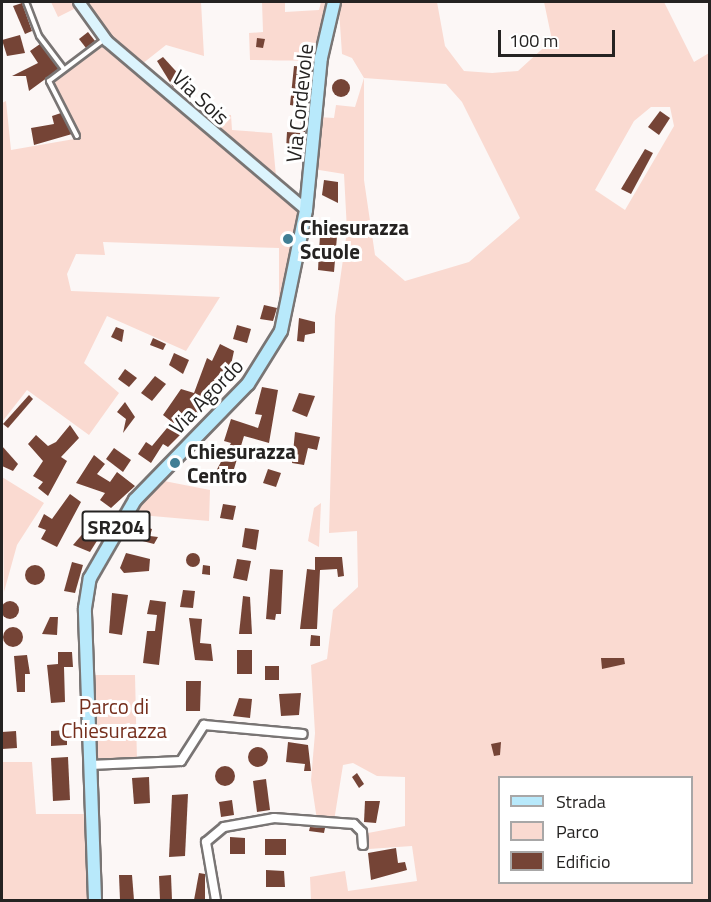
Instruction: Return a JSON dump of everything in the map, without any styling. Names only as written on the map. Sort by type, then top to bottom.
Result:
[{"type":"main road","name":"Via Cordevole","points":[[306,210],[321,58],[334,2]]},
{"type":"main road","name":"Via Agordo","points":[[94,900],[85,608],[95,564],[135,500],[248,384],[271,352],[291,295],[306,210]]},
{"type":"street","name":"Via Sois","points":[[79,2],[105,39],[291,203],[306,210]]},
{"type":"street","points":[[90,765],[181,761],[198,729],[207,724],[303,734]]},
{"type":"street","points":[[216,900],[206,842],[224,827],[274,818],[354,824],[362,832],[363,845]]},
{"type":"lane","points":[[26,2],[39,36],[63,69]]},
{"type":"lane","points":[[77,136],[49,81],[105,39]]},
{"type":"green space","points":[[51,2],[201,2],[204,56],[166,45],[137,68],[203,130],[208,116],[231,115],[232,130],[272,133],[277,187],[309,210],[293,299],[279,299],[279,248],[103,242],[105,255],[76,254],[67,274],[71,291],[220,297],[186,351],[107,316],[84,363],[119,393],[89,435],[27,390],[2,422],[2,103],[6,101],[11,150],[80,138],[52,81],[106,44],[78,7],[58,17]]},
{"type":"green space","points":[[262,2],[285,2],[285,12],[319,10],[321,2],[437,2],[445,46],[464,71],[492,73],[518,71],[552,40],[544,2],[664,2],[694,62],[709,53],[709,900],[311,900],[310,877],[345,871],[348,891],[417,881],[412,846],[369,849],[368,833],[405,826],[405,777],[377,776],[353,763],[343,765],[334,821],[317,820],[311,780],[315,733],[311,665],[327,659],[333,610],[358,587],[357,531],[329,533],[335,316],[347,231],[344,174],[313,169],[318,117],[334,118],[336,105],[355,107],[364,78],[352,58],[342,54],[339,10],[335,10],[323,61],[250,60],[249,33],[263,32]],"holes":[[[364,78],[446,84],[462,102],[520,218],[469,262],[405,281],[375,255],[364,180]],[[651,107],[670,107],[674,126],[625,210],[595,190],[634,121]]]},
{"type":"green space","points":[[2,477],[44,503],[17,545],[4,592]]},
{"type":"green space","points":[[159,480],[210,490],[209,521],[129,514]]},
{"type":"green space","points":[[321,503],[319,547],[308,541],[314,508]]},
{"type":"green space","name":"Parco di Chiesurazza","points":[[91,675],[135,675],[137,761],[94,763]]},
{"type":"green space","points":[[2,762],[32,762],[36,814],[95,814],[96,900],[2,900]]},
{"type":"building","points":[[22,3],[32,31],[25,34],[13,6]]},
{"type":"building","points":[[88,32],[95,41],[86,48],[79,39]]},
{"type":"building","points":[[20,35],[25,53],[7,56],[2,40]]},
{"type":"building","points":[[257,38],[265,39],[263,48],[256,47]]},
{"type":"building","points":[[40,44],[59,69],[29,91],[26,76],[12,76],[38,63],[30,51]]},
{"type":"building","points":[[163,57],[184,80],[173,87],[157,61]]},
{"type":"building","points":[[294,66],[306,67],[305,132],[300,132],[302,107],[290,105]]},
{"type":"building","points":[[341,79],[347,82],[350,88],[347,94],[341,97],[335,94],[332,88],[335,82]]},
{"type":"building","points":[[660,111],[670,118],[659,135],[648,127]]},
{"type":"building","points":[[61,113],[72,134],[34,145],[31,128],[54,124],[52,116]]},
{"type":"building","points":[[287,132],[301,133],[299,155],[286,149]]},
{"type":"building","points":[[645,149],[653,153],[631,194],[621,189]]},
{"type":"building","points":[[324,180],[338,182],[338,203],[322,195]]},
{"type":"building","points":[[320,235],[337,236],[334,272],[318,270]]},
{"type":"building","points":[[264,305],[277,308],[273,321],[260,319]]},
{"type":"building","points":[[299,318],[315,322],[315,333],[305,335],[304,342],[297,341]]},
{"type":"building","points":[[237,325],[251,329],[247,343],[233,339]]},
{"type":"building","points":[[116,327],[124,330],[122,342],[111,337]]},
{"type":"building","points":[[153,338],[166,344],[163,350],[150,345]]},
{"type":"building","points":[[220,344],[234,351],[227,383],[222,381],[184,431],[168,447],[163,444],[151,463],[138,454],[146,442],[152,446],[172,422],[163,415],[181,389],[194,393],[207,358],[212,361]]},
{"type":"building","points":[[174,353],[189,360],[183,374],[169,365]]},
{"type":"building","points":[[125,369],[137,378],[129,387],[118,379]]},
{"type":"building","points":[[155,376],[166,384],[152,401],[141,393]]},
{"type":"building","points":[[262,387],[278,390],[269,443],[244,436],[230,482],[220,480],[214,475],[231,443],[224,441],[231,419],[258,428],[262,415],[255,414]]},
{"type":"building","points":[[299,393],[315,396],[307,417],[292,411]]},
{"type":"building","points":[[29,395],[33,399],[8,428],[3,424]]},
{"type":"building","points":[[125,402],[135,417],[123,433],[126,419],[117,412]]},
{"type":"building","points":[[70,425],[79,438],[61,457],[67,461],[48,496],[38,488],[43,482],[33,476],[43,461],[28,444],[36,435],[48,446],[56,442]]},
{"type":"building","points":[[295,432],[320,437],[317,450],[308,448],[304,465],[292,463]]},
{"type":"building","points":[[2,446],[18,464],[13,471],[2,466]]},
{"type":"building","points":[[114,448],[131,460],[123,472],[106,459]]},
{"type":"building","points":[[94,455],[105,464],[97,474],[110,482],[117,472],[135,486],[111,508],[100,500],[105,493],[76,483]]},
{"type":"building","points":[[268,469],[281,473],[276,487],[263,483]]},
{"type":"building","points":[[70,494],[81,502],[57,547],[41,539],[46,530],[38,527],[44,514],[52,519]]},
{"type":"building","points":[[223,504],[236,506],[233,520],[220,518]]},
{"type":"building","points":[[99,515],[110,520],[90,552],[73,545]]},
{"type":"building","points":[[134,524],[152,529],[150,536],[158,537],[154,544],[131,538]]},
{"type":"building","points":[[245,528],[259,530],[256,550],[242,547]]},
{"type":"building","points":[[126,553],[150,559],[149,571],[124,573],[120,568]]},
{"type":"building","points":[[190,553],[196,553],[200,560],[196,567],[190,567],[186,563],[186,557]]},
{"type":"building","points":[[315,557],[342,557],[344,576],[338,577],[337,569],[320,570],[317,629],[300,629],[307,569],[315,570]]},
{"type":"building","points":[[237,559],[251,561],[247,581],[233,578]]},
{"type":"building","points":[[72,562],[83,565],[75,593],[64,591]]},
{"type":"building","points":[[31,565],[39,565],[45,571],[45,579],[39,585],[31,585],[25,579],[25,571]]},
{"type":"building","points":[[203,565],[210,566],[210,575],[202,574]]},
{"type":"building","points":[[270,569],[283,570],[281,614],[276,614],[275,620],[266,619]]},
{"type":"building","points":[[183,590],[195,591],[193,608],[180,607]]},
{"type":"building","points":[[112,593],[128,595],[122,635],[109,633]]},
{"type":"building","points":[[243,596],[250,597],[252,634],[239,634]]},
{"type":"building","points":[[150,600],[166,602],[159,665],[143,663],[147,631],[155,631],[157,615],[147,614]]},
{"type":"building","points":[[10,601],[16,604],[19,610],[16,616],[10,619],[4,616],[1,610],[4,604]]},
{"type":"building","points":[[50,617],[58,617],[57,635],[42,634]]},
{"type":"building","points":[[189,618],[202,619],[200,643],[211,644],[213,661],[195,660]]},
{"type":"building","points":[[13,627],[20,630],[23,637],[20,644],[13,647],[6,644],[3,637],[6,630]]},
{"type":"building","points":[[311,635],[320,636],[320,646],[310,646]]},
{"type":"building","points":[[237,650],[252,650],[252,674],[237,674]]},
{"type":"building","points":[[58,652],[72,652],[73,667],[64,667],[65,702],[51,703],[47,665],[58,664]]},
{"type":"building","points":[[27,655],[30,674],[25,674],[25,692],[17,692],[14,656]]},
{"type":"building","points":[[601,658],[624,658],[625,664],[602,669]]},
{"type":"building","points":[[265,666],[279,666],[279,680],[265,680]]},
{"type":"building","points":[[186,681],[201,681],[200,711],[186,711]]},
{"type":"building","points":[[301,693],[299,715],[281,716],[279,694]]},
{"type":"building","points":[[239,698],[252,699],[250,718],[233,716]]},
{"type":"building","points":[[67,730],[67,745],[51,746],[51,731]]},
{"type":"building","points":[[16,731],[17,748],[2,749],[2,732]]},
{"type":"building","points":[[288,742],[308,745],[311,771],[304,771],[305,764],[286,762]]},
{"type":"building","points":[[501,742],[500,755],[494,756],[491,744]]},
{"type":"building","points":[[258,747],[265,750],[268,757],[265,764],[258,767],[251,764],[248,757],[251,750]]},
{"type":"building","points":[[68,757],[70,800],[53,801],[51,758]]},
{"type":"building","points":[[225,766],[232,769],[235,776],[232,783],[225,786],[218,783],[215,776],[218,769]]},
{"type":"building","points":[[357,773],[364,784],[359,788],[352,777]]},
{"type":"building","points":[[149,777],[150,803],[134,804],[132,778]]},
{"type":"building","points":[[266,779],[270,810],[257,812],[253,781]]},
{"type":"building","points":[[188,794],[185,856],[169,857],[172,795]]},
{"type":"building","points":[[232,800],[234,815],[221,817],[219,802]]},
{"type":"building","points":[[365,801],[380,801],[376,823],[364,822]]},
{"type":"building","points":[[310,827],[325,828],[324,833],[309,831]]},
{"type":"building","points":[[230,837],[245,838],[245,854],[230,854]]},
{"type":"building","points":[[265,839],[286,839],[286,855],[265,855]]},
{"type":"building","points":[[396,848],[398,863],[405,862],[407,870],[371,880],[368,853]]},
{"type":"building","points":[[266,870],[284,871],[285,887],[266,887]]},
{"type":"building","points":[[199,873],[205,874],[205,900],[194,900]]},
{"type":"building","points":[[119,875],[132,875],[134,900],[120,900]]},
{"type":"building","points":[[171,875],[172,900],[160,900],[159,876]]},
{"type":"place","name":"Chiesurazza Scuole","points":[[288,239]]},
{"type":"place","name":"Chiesurazza Centro","points":[[175,463]]}]
